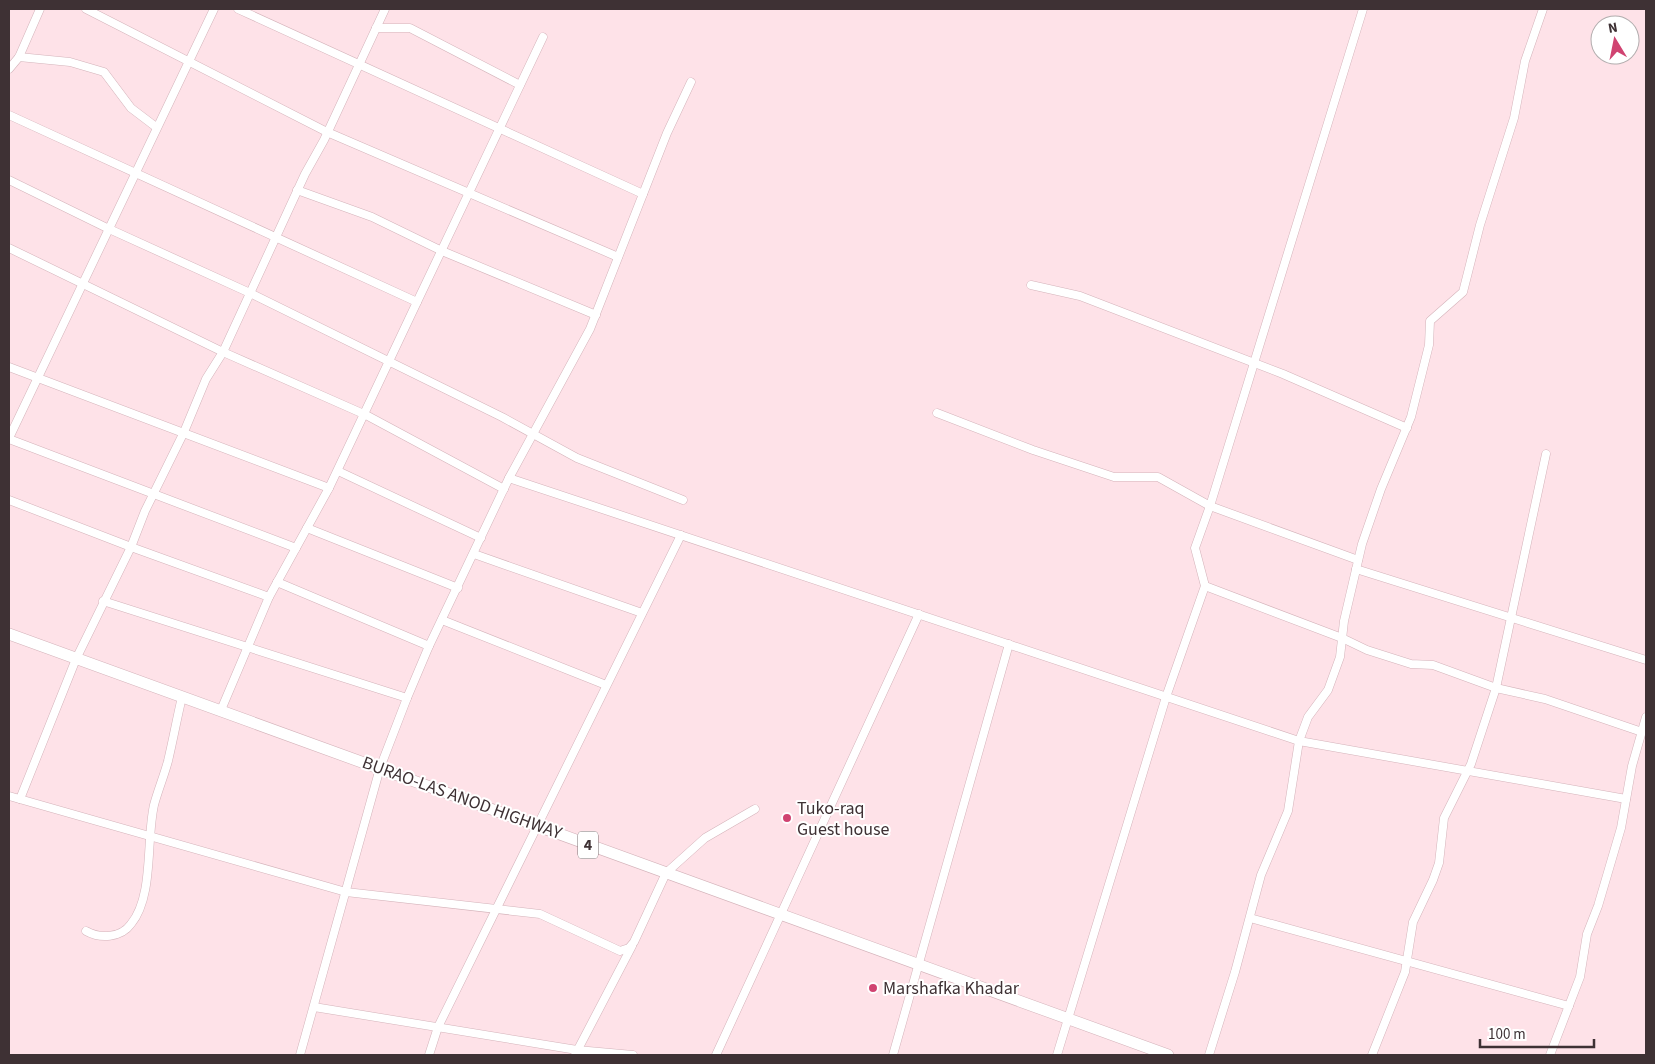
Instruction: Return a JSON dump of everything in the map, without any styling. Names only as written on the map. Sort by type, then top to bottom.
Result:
[{"type":"highway","name":"BURAO-LAS ANOD HIGHWAY","points":[[9,634],[1168,1055]]},
{"type":"street","points":[[9,69],[19,57],[40,9]]},
{"type":"street","points":[[86,9],[328,132],[618,257]]},
{"type":"street","points":[[214,9],[107,228],[83,285],[37,377],[9,439],[296,548]]},
{"type":"street","points":[[238,9],[643,194]]},
{"type":"street","points":[[20,799],[76,659],[131,547],[153,495],[184,432],[206,378],[223,352],[297,190],[328,132],[385,9]]},
{"type":"street","points":[[1057,1055],[1166,697],[1205,586],[1195,548],[1210,506],[1363,9]]},
{"type":"street","points":[[1209,1055],[1261,875],[1288,811],[1299,741],[1308,717],[1328,690],[1340,657],[1342,638],[1358,560],[1381,489],[1407,428],[1429,345],[1430,321],[1463,292],[1480,225],[1514,118],[1526,61],[1543,9]]},
{"type":"street","points":[[376,28],[410,28],[520,85]]},
{"type":"street","points":[[221,710],[269,597],[329,488],[366,415],[417,302],[543,37]]},
{"type":"street","points":[[19,57],[70,62],[104,72],[131,108],[156,127]]},
{"type":"street","points":[[300,1055],[380,768],[407,698],[429,646],[509,478],[590,329],[667,133],[691,82]]},
{"type":"street","points":[[9,115],[417,302]]},
{"type":"street","points":[[9,180],[107,228],[250,293],[533,434],[577,458],[682,500]]},
{"type":"street","points":[[297,190],[372,217],[442,250],[596,315]]},
{"type":"street","points":[[9,248],[223,352],[366,415],[504,489]]},
{"type":"street","points":[[1031,284],[1080,296],[1254,363],[1348,401],[1407,428]]},
{"type":"street","points":[[9,367],[329,488]]},
{"type":"street","points":[[937,413],[1033,450],[1114,477],[1158,477],[1210,506],[1358,560]]},
{"type":"street","points":[[1372,1055],[1407,961],[1413,922],[1439,863],[1444,818],[1467,771],[1496,688],[1546,454]]},
{"type":"street","points":[[338,471],[482,538]]},
{"type":"street","points":[[509,478],[1299,741],[1626,800]]},
{"type":"street","points":[[9,500],[269,597]]},
{"type":"street","points":[[307,528],[458,588]]},
{"type":"street","points":[[429,1055],[438,1027],[681,535]]},
{"type":"street","points":[[474,554],[642,613]]},
{"type":"street","points":[[1356,569],[1512,616],[1646,660]]},
{"type":"street","points":[[277,582],[429,646]]},
{"type":"street","points":[[1205,586],[1342,638],[1367,650],[1411,664],[1433,665],[1496,688],[1545,700],[1642,732]]},
{"type":"street","points":[[103,601],[248,649],[407,698]]},
{"type":"street","points":[[716,1055],[919,614]]},
{"type":"street","points":[[442,620],[606,685]]},
{"type":"street","points":[[893,1055],[1009,644]]},
{"type":"street","points":[[86,931],[92,934],[108,936],[119,934],[132,923],[140,908],[144,891],[154,806],[168,761],[182,697]]},
{"type":"street","points":[[1550,1055],[1580,977],[1587,934],[1598,906],[1621,828],[1632,766],[1646,717]]},
{"type":"street","points":[[9,796],[346,892],[540,914],[614,950],[625,950],[634,942]]},
{"type":"street","points":[[576,1052],[634,942],[666,873],[704,838],[755,809]]},
{"type":"street","points":[[1250,918],[1569,1006]]},
{"type":"street","points":[[314,1007],[576,1052],[633,1055]]},
{"type":"place","name":"Tuko-raq Guest house","points":[[787,818]]},
{"type":"place","name":"Marshafka Khadar","points":[[873,988]]}]
